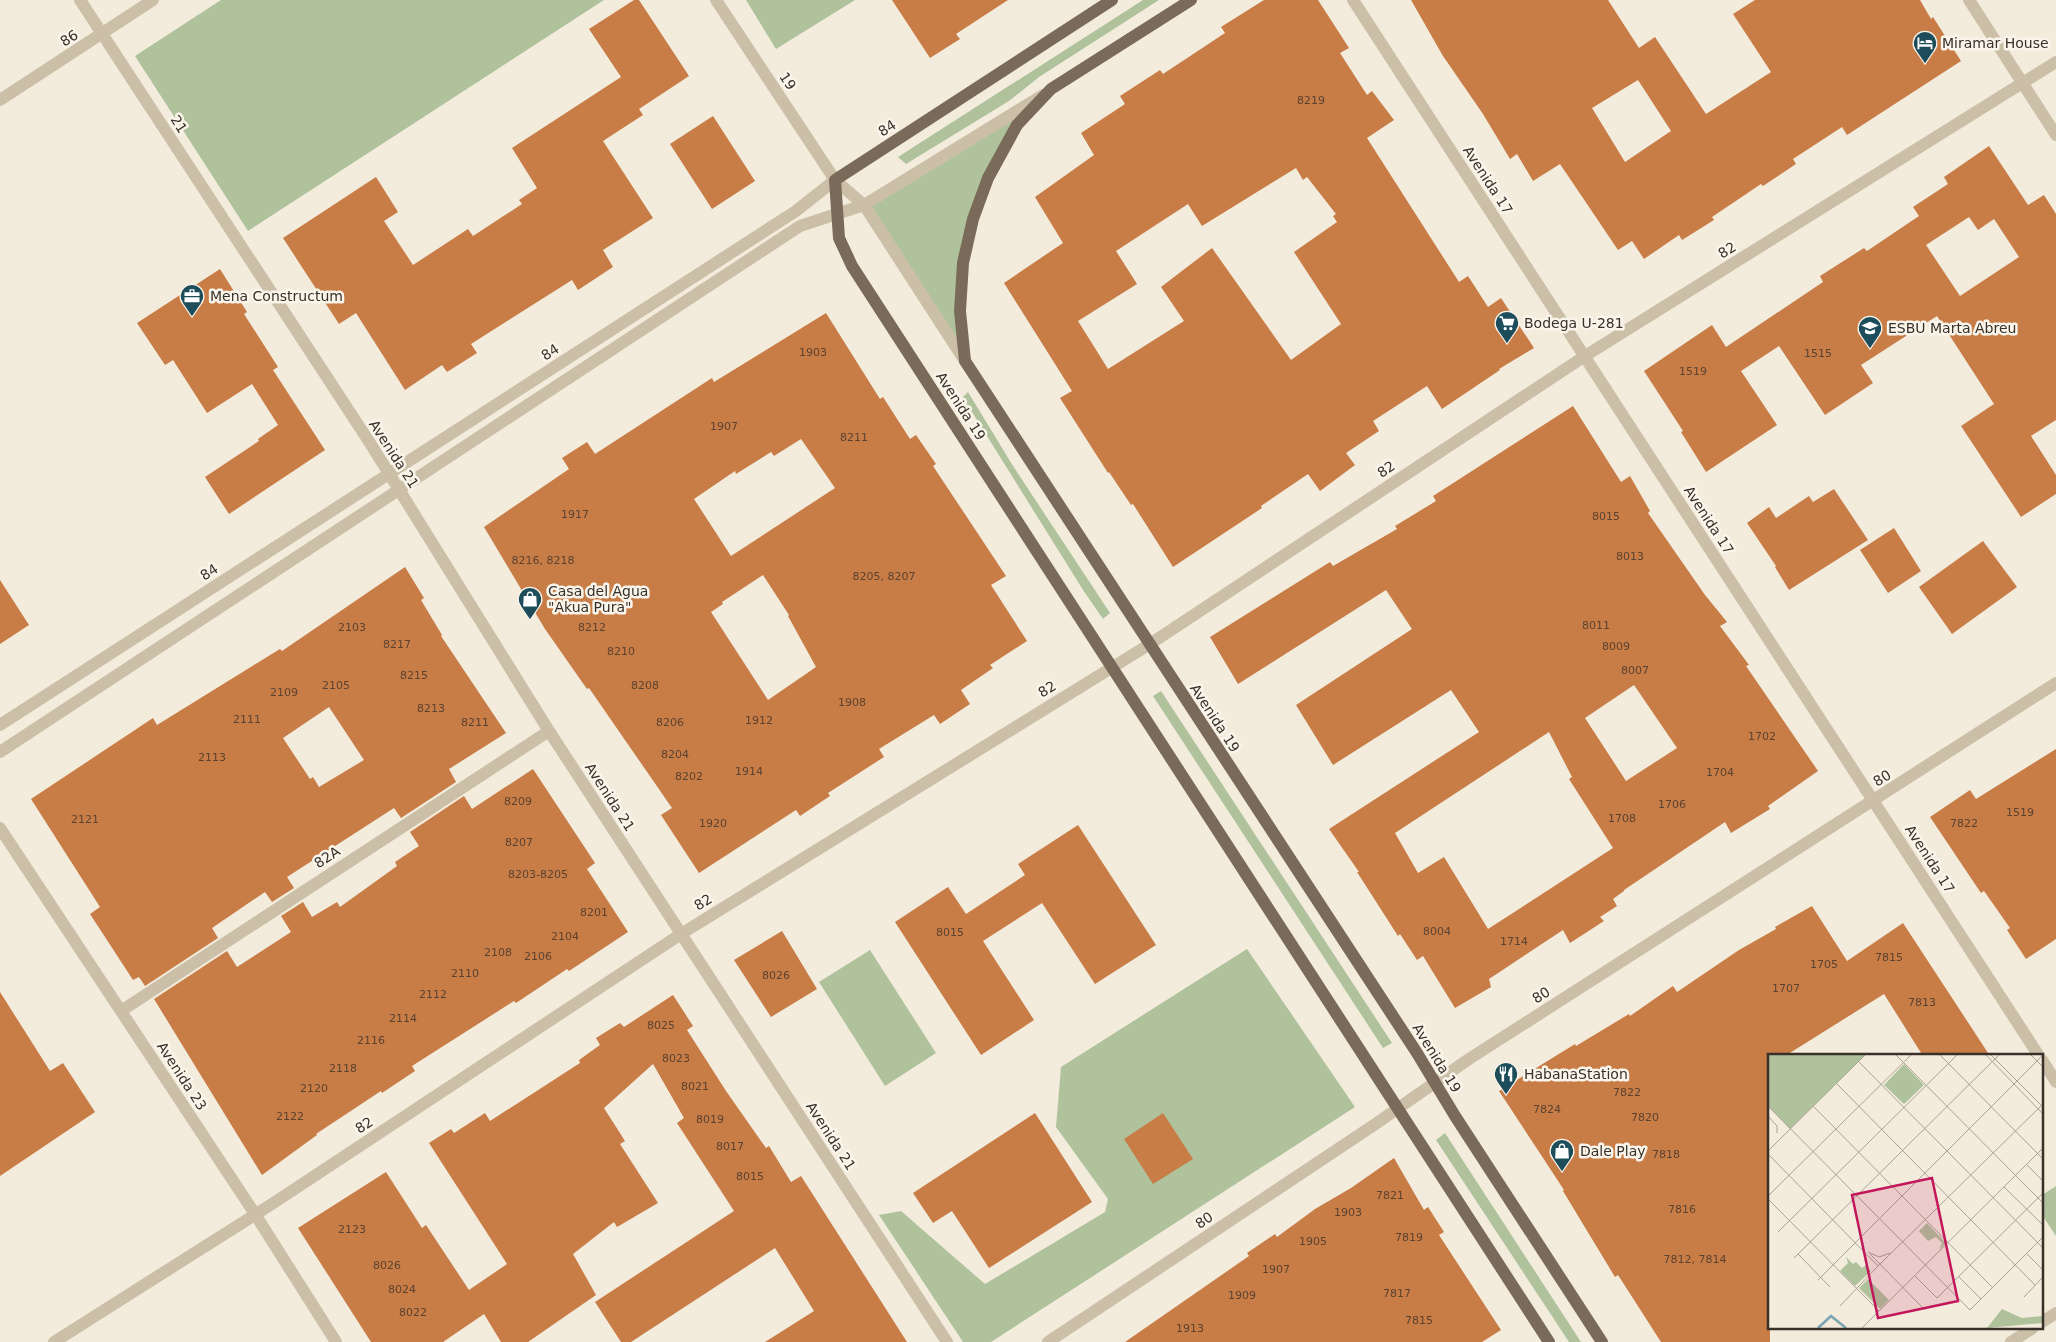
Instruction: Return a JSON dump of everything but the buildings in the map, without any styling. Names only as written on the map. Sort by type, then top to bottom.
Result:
[{"type":"main road","name":"84","points":[[835,180],[1112,0]]},
{"type":"main road","points":[[1052,89],[1191,0]]},
{"type":"main road","name":"Avenida 19","points":[[1052,89],[1017,126],[988,178],[973,219],[962,263],[960,311],[964,361],[1150,644],[1602,1342]]},
{"type":"main road","name":"Avenida 19","points":[[835,180],[839,238],[852,266],[1550,1342]]},
{"type":"street","name":"21","points":[[80,0],[254,264]]},
{"type":"street","name":"86","points":[[0,100],[153,0]]},
{"type":"street","name":"19","points":[[716,0],[835,180],[864,205],[964,361]]},
{"type":"street","name":"Avenida 17","points":[[1353,0],[2038,1054]]},
{"type":"street","points":[[1969,0],[2056,136]]},
{"type":"street","name":"82","points":[[54,1342],[255,1214],[681,934],[1150,644],[1585,356],[2056,62]]},
{"type":"street","points":[[0,752],[800,226],[864,205],[1052,89]]},
{"type":"street","name":"84","points":[[0,725],[796,211],[835,180]]},
{"type":"street","name":"Avenida 21","points":[[254,264],[389,473],[549,731],[947,1342]]},
{"type":"street","name":"80","points":[[1048,1342],[1469,1059],[2056,683]]},
{"type":"street","name":"82A","points":[[121,1011],[549,731]]},
{"type":"street","name":"Avenida 23","points":[[0,828],[255,1214],[336,1342]]},
{"type":"street","points":[[2044,1063],[2056,1082]]},
{"type":"street","points":[[2044,1321],[2056,1313]]},
{"type":"street","points":[[2011,1342],[2030,1330]]},
{"type":"green space","points":[[221,0],[604,0],[248,231],[135,56]]},
{"type":"green space","points":[[746,0],[855,0],[776,49]]},
{"type":"green space","points":[[1143,0],[1159,0],[1039,77],[1009,101],[906,164],[898,157]]},
{"type":"green space","points":[[1040,101],[988,177],[963,263],[965,361],[864,205]]},
{"type":"green space","points":[[968,392],[1013,466],[1110,613],[1103,619],[967,404],[963,397]]},
{"type":"green space","points":[[1161,691],[1392,1043],[1383,1048],[1153,696]]},
{"type":"green space","points":[[1247,949],[1355,1107],[991,1342],[963,1342],[879,1215],[901,1211],[985,1284],[1105,1212],[1108,1199],[1056,1127],[1061,1067]]},
{"type":"green space","points":[[870,950],[936,1053],[885,1086],[819,982]]},
{"type":"green space","points":[[1445,1133],[1581,1342],[1569,1342],[1436,1140]]},
{"type":"green space","points":[[2056,1186],[2056,1236],[2044,1218],[2044,1194]]},
{"type":"place","name":"Miramar House","points":[[1925,64]]},
{"type":"place","name":"Mena Constructum","points":[[192,317]]},
{"type":"place","name":"Bodega U-281","points":[[1507,344]]},
{"type":"place","name":"ESBU Marta Abreu","points":[[1870,349]]},
{"type":"place","name":"Casa del Agua \"Akua Pura\"","points":[[530,620]]},
{"type":"place","name":"HabanaStation","points":[[1506,1095]]},
{"type":"place","name":"Dale Play","points":[[1562,1172]]}]
